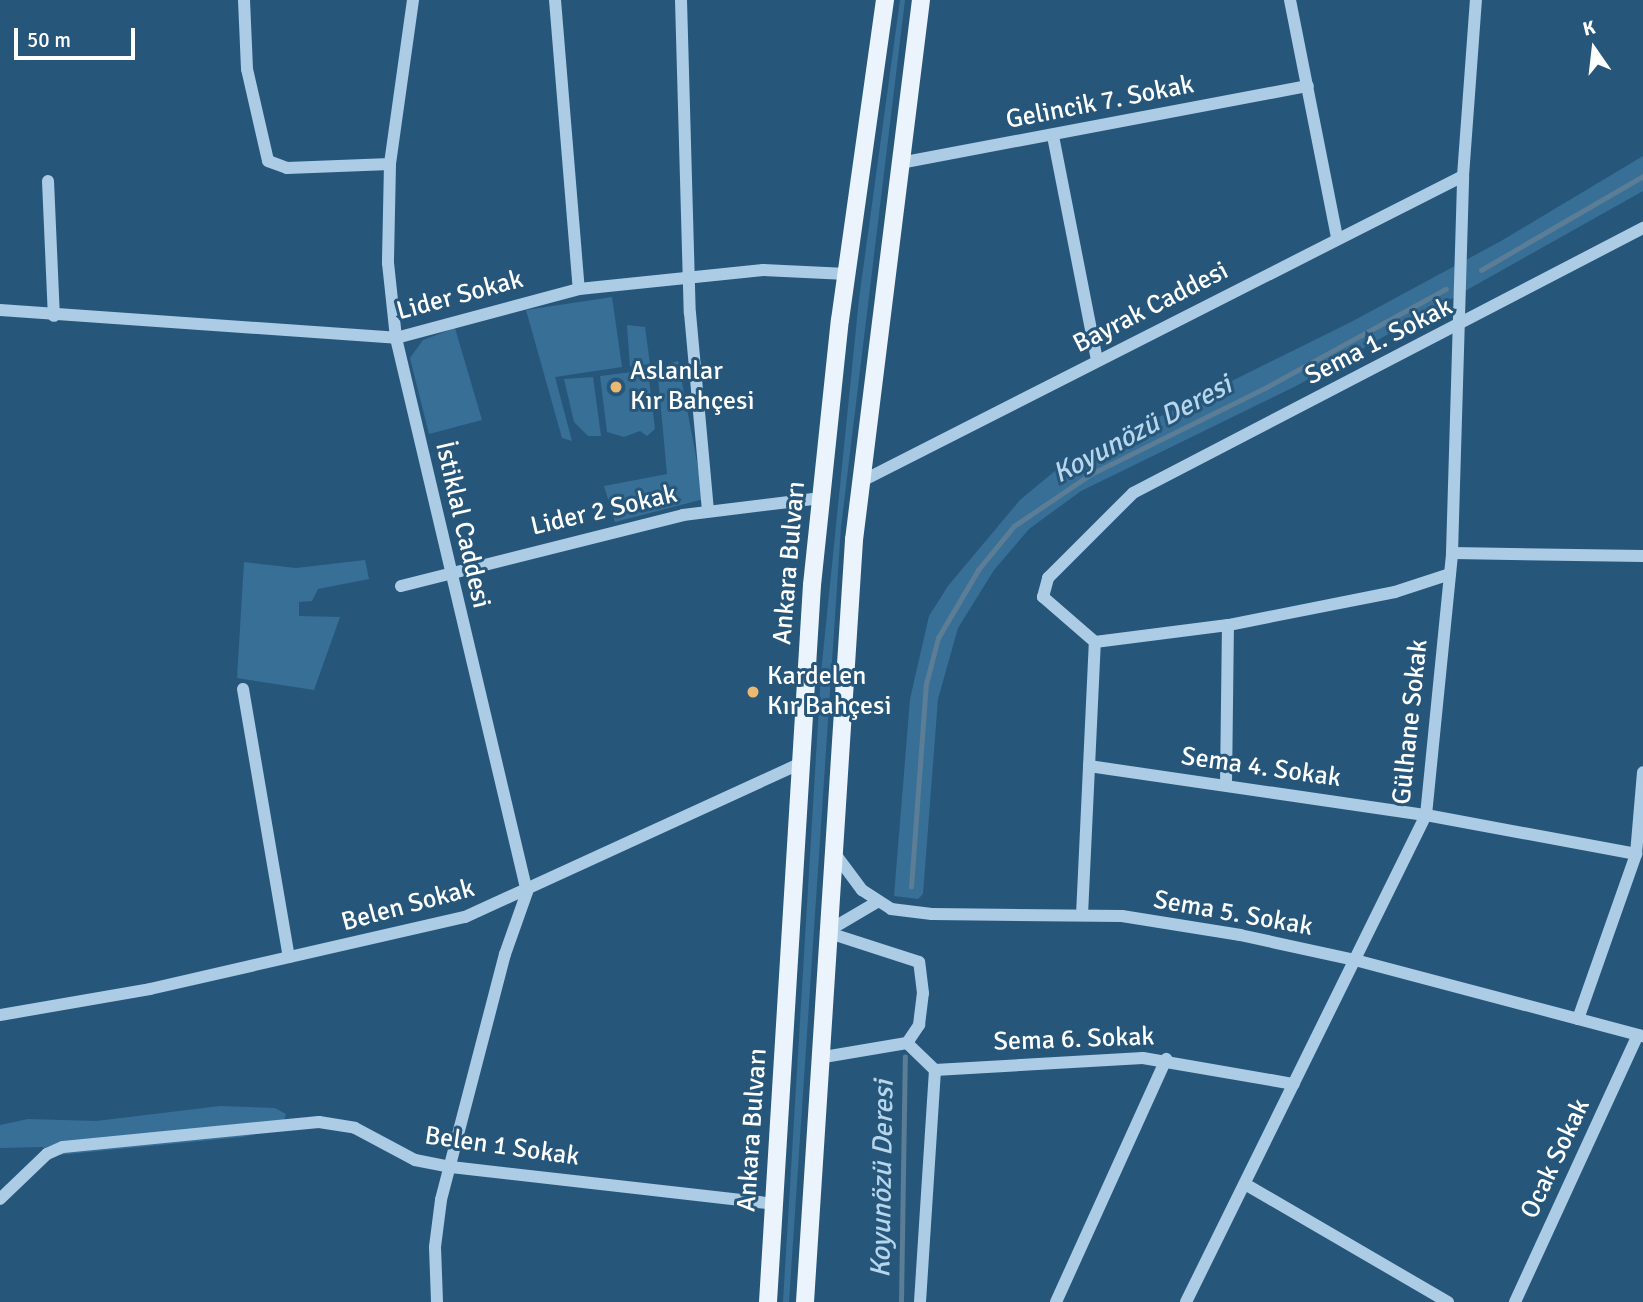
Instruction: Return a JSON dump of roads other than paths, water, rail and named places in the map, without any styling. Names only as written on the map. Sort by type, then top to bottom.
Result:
[{"type":"main road","name":"Ankara Bulvarı","points":[[768,1302],[821,498],[847,274],[885,0]]},
{"type":"main road","points":[[804,1302],[826,932],[860,482],[921,0]]},
{"type":"street","points":[[244,0],[247,69],[268,161],[287,168],[390,164]]},
{"type":"street","name":"İstiklal Caddesi","points":[[413,0],[390,164],[388,262],[396,338],[448,572],[527,892]]},
{"type":"street","points":[[555,0],[579,289]]},
{"type":"street","points":[[681,0],[690,275],[708,511]]},
{"type":"street","points":[[1290,0],[1337,238]]},
{"type":"street","name":"Gülhane Sokak","points":[[1186,1302],[1426,815],[1450,574],[1463,176],[1476,0]]},
{"type":"street","name":"Gelincik 7. Sokak","points":[[900,163],[1308,86]]},
{"type":"street","points":[[1053,136],[1097,361]]},
{"type":"street","name":"Bayrak Caddesi","points":[[860,482],[1463,176]]},
{"type":"street","points":[[48,181],[54,316]]},
{"type":"street","name":"Sema 1. Sokak","points":[[1095,642],[1043,597],[1045,584],[1133,492],[1459,327],[1643,228]]},
{"type":"street","name":"Lider Sokak","points":[[0,310],[54,316],[396,338],[579,289],[690,275],[784,270],[847,274]]},
{"type":"street","name":"Lider 2 Sokak","points":[[401,586],[448,572],[708,511],[821,498]]},
{"type":"street","points":[[1451,553],[1643,556]]},
{"type":"street","points":[[1082,915],[1095,642],[1228,625],[1395,592],[1450,574]]},
{"type":"street","points":[[1226,785],[1228,625]]},
{"type":"street","points":[[243,689],[289,957]]},
{"type":"street","name":"Belen Sokak","points":[[0,1015],[150,989],[431,927],[527,892],[802,763]]},
{"type":"street","name":"Sema 4. Sokak","points":[[1089,766],[1426,815],[1636,854]]},
{"type":"street","points":[[1578,1019],[1636,854],[1643,772]]},
{"type":"street","name":"Sema 5. Sokak","points":[[832,849],[850,876],[877,902],[891,909],[932,914],[1122,916],[1240,935],[1355,960],[1641,1036]]},
{"type":"street","points":[[437,1302],[436,1225],[505,954],[527,892]]},
{"type":"street","points":[[826,932],[877,902]]},
{"type":"street","points":[[818,1058],[907,1043],[919,1025],[923,993],[919,962],[826,932]]},
{"type":"street","name":"Ocak Sokak","points":[[1515,1302],[1641,1036]]},
{"type":"street","points":[[907,1043],[934,1070],[920,1302]]},
{"type":"street","points":[[1056,1302],[1167,1059]]},
{"type":"street","name":"Sema 6. Sokak","points":[[934,1070],[1167,1059],[1294,1084]]},
{"type":"street","name":"Belen 1 Sokak","points":[[0,1199],[47,1154],[63,1147],[319,1122],[355,1128],[415,1160],[451,1167],[774,1204]]},
{"type":"street","points":[[1245,1184],[1448,1302]]},
{"type":"waterway","name":"Koyunözü Deresi","points":[[1481,270],[1643,176]]},
{"type":"waterway","name":"Koyunözü Deresi","points":[[911,887],[926,684],[938,638],[978,570],[1014,526],[1091,474],[1265,388],[1446,289]]},
{"type":"waterway","name":"Koyunözü Deresi","points":[[901,1302],[905,1057]]},
{"type":"place","name":"Aslanlar Kır Bahçesi","points":[[616,387]]},
{"type":"place","name":"Kardelen Kır Bahçesi","points":[[753,692]]}]
